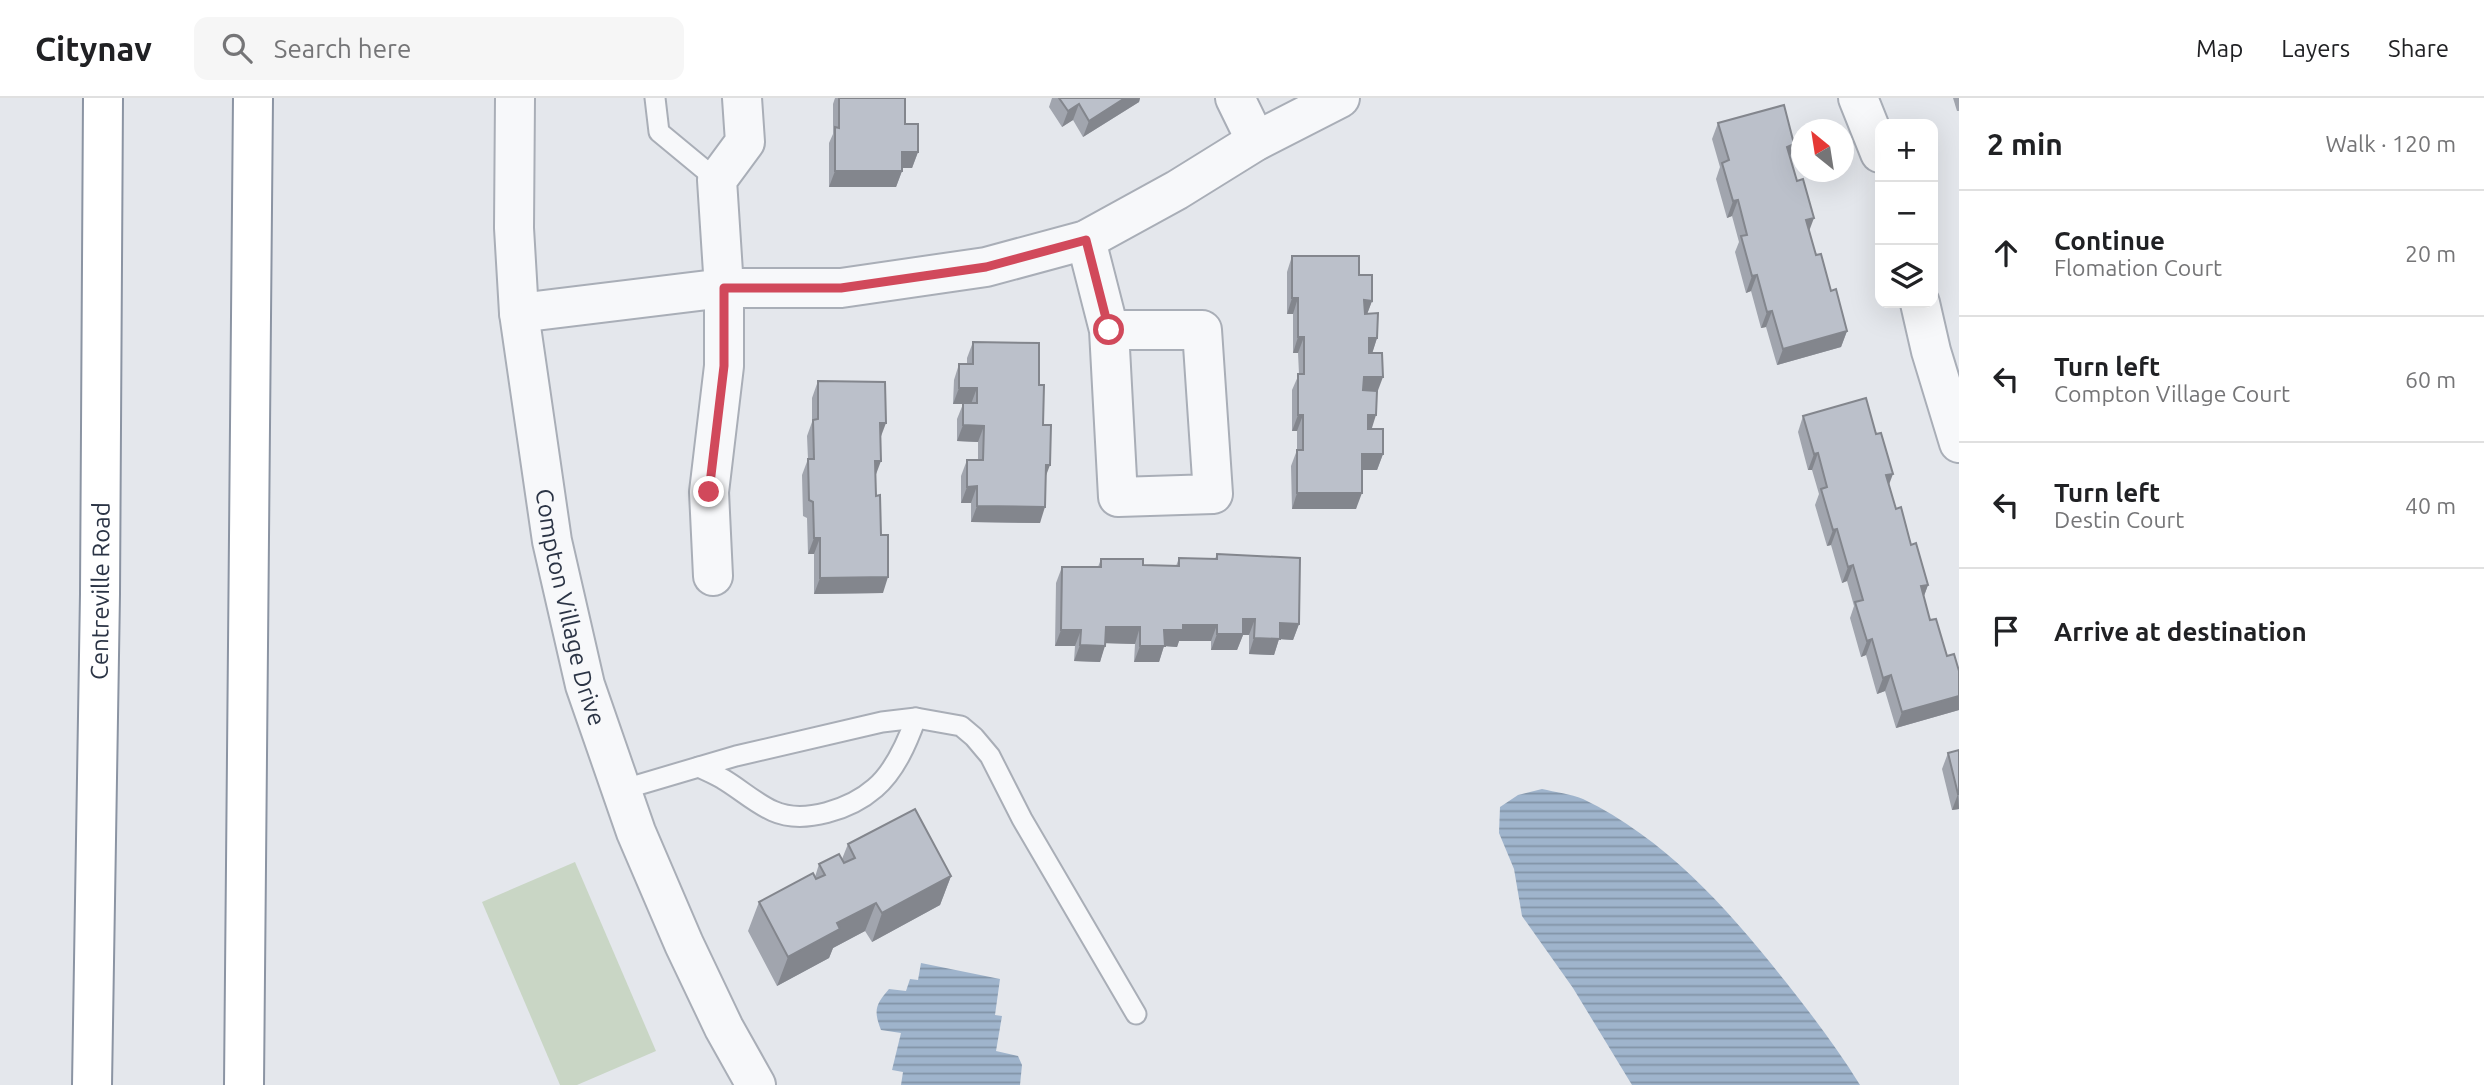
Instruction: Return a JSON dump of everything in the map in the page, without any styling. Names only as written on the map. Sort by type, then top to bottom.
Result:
[{"type":"highway","name":"Centreville Road","points":[[92,1085],[100,594],[103,98]]},
{"type":"highway","points":[[244,1085],[253,98]]},
{"type":"street","name":"Compton Village Drive","points":[[515,98],[514,228],[519,313],[552,541],[585,685],[636,832],[684,944],[724,1028],[756,1085]]},
{"type":"street","points":[[713,576],[709,492],[724,366],[724,288],[717,180],[745,142],[741,98]]},
{"type":"street","points":[[1235,98],[1256,141]]},
{"type":"street","points":[[519,313],[724,288],[855,286],[986,267],[1086,240],[1177,190],[1256,141],[1340,98]]},
{"type":"street","points":[[1858,98],[1875,140]]},
{"type":"street","points":[[1086,240],[1109,330],[1118,497],[1213,494],[1202,330],[1109,330]]},
{"type":"street","points":[[1921,308],[1931,352],[1959,443]]},
{"type":"lane","points":[[655,98],[659,132],[717,180]]},
{"type":"lane","points":[[621,790],[736,756],[856,728],[916,718],[961,726],[990,756],[1022,819],[1136,1014]]},
{"type":"lane","points":[[699,767],[775,812],[797,816],[825,813],[855,801],[876,788],[907,743],[916,718]]},
{"type":"green space","points":[[575,862],[656,1051],[577,1085],[560,1085],[482,902]]},
{"type":"water","points":[[1542,789],[1578,797],[1613,815],[1669,855],[1694,878],[1741,928],[1785,981],[1860,1085],[1632,1085],[1573,988],[1522,916],[1514,869],[1499,833],[1500,807],[1518,795]]},
{"type":"water","points":[[921,963],[1000,979],[995,1015],[1002,1016],[996,1051],[1018,1056],[1022,1065],[1020,1085],[901,1085],[903,1072],[892,1070],[901,1033],[881,1030],[877,1008],[889,989],[906,991],[910,979],[918,980]]},
{"type":"building","points":[[839,98],[905,98],[905,124],[918,124],[918,152],[902,152],[902,171],[835,171],[835,127],[839,128]]},
{"type":"building","points":[[1059,98],[1125,98],[1089,121],[1079,104],[1068,111]]},
{"type":"building","points":[[1784,105],[1791,132],[1791,145],[1787,147],[1791,161],[1791,182],[1804,182],[1814,218],[1806,220],[1816,255],[1821,254],[1831,291],[1836,289],[1847,331],[1783,349],[1772,311],[1767,312],[1757,275],[1752,276],[1741,236],[1747,235],[1738,200],[1733,201],[1722,163],[1729,160],[1718,123]]},
{"type":"building","points":[[1292,256],[1359,256],[1359,275],[1372,275],[1372,301],[1364,300],[1365,314],[1378,313],[1377,338],[1369,338],[1369,353],[1382,353],[1383,377],[1364,377],[1363,390],[1377,391],[1376,415],[1368,415],[1368,429],[1383,429],[1383,454],[1362,454],[1362,493],[1297,493],[1297,450],[1303,450],[1303,415],[1298,415],[1298,374],[1304,374],[1304,337],[1298,337],[1298,298],[1292,298]]},
{"type":"building","points":[[973,342],[1039,343],[1039,385],[1044,385],[1043,425],[1051,425],[1045,507],[977,506],[977,486],[967,487],[967,460],[983,460],[984,426],[963,425],[963,403],[977,403],[977,388],[959,388],[959,364],[973,364]]},
{"type":"building","points":[[818,381],[885,382],[886,423],[880,423],[881,461],[875,461],[876,496],[880,495],[881,535],[888,535],[888,577],[820,578],[820,538],[814,538],[813,502],[809,500],[808,459],[814,459],[813,420],[818,419]]},
{"type":"building","points":[[1866,398],[1876,434],[1881,433],[1893,474],[1886,475],[1896,509],[1901,507],[1911,545],[1916,543],[1928,585],[1921,586],[1930,620],[1936,619],[1947,656],[1954,654],[1959,671],[1959,696],[1902,712],[1891,675],[1883,678],[1872,639],[1867,641],[1855,602],[1863,600],[1853,565],[1848,567],[1837,529],[1833,530],[1821,489],[1827,487],[1818,453],[1814,454],[1803,416]]},
{"type":"building","points":[[1217,554],[1300,558],[1299,624],[1280,623],[1280,639],[1254,638],[1255,619],[1243,619],[1243,634],[1217,634],[1217,625],[1183,625],[1183,630],[1164,630],[1165,646],[1140,646],[1140,627],[1106,627],[1105,646],[1080,645],[1081,630],[1061,630],[1062,567],[1101,567],[1101,559],[1143,559],[1143,565],[1179,566],[1179,558],[1217,559]]},
{"type":"building","points":[[1959,750],[1959,794],[1958,794],[1948,753]]},
{"type":"building","points":[[915,809],[951,876],[882,913],[876,903],[837,923],[840,929],[788,957],[759,902],[813,873],[816,879],[825,875],[819,864],[839,854],[844,863],[855,858],[848,844]]},
{"type":"route","points":[[709,492],[724,366],[724,288],[841,288],[986,267],[1086,240],[1109,330]]}]
